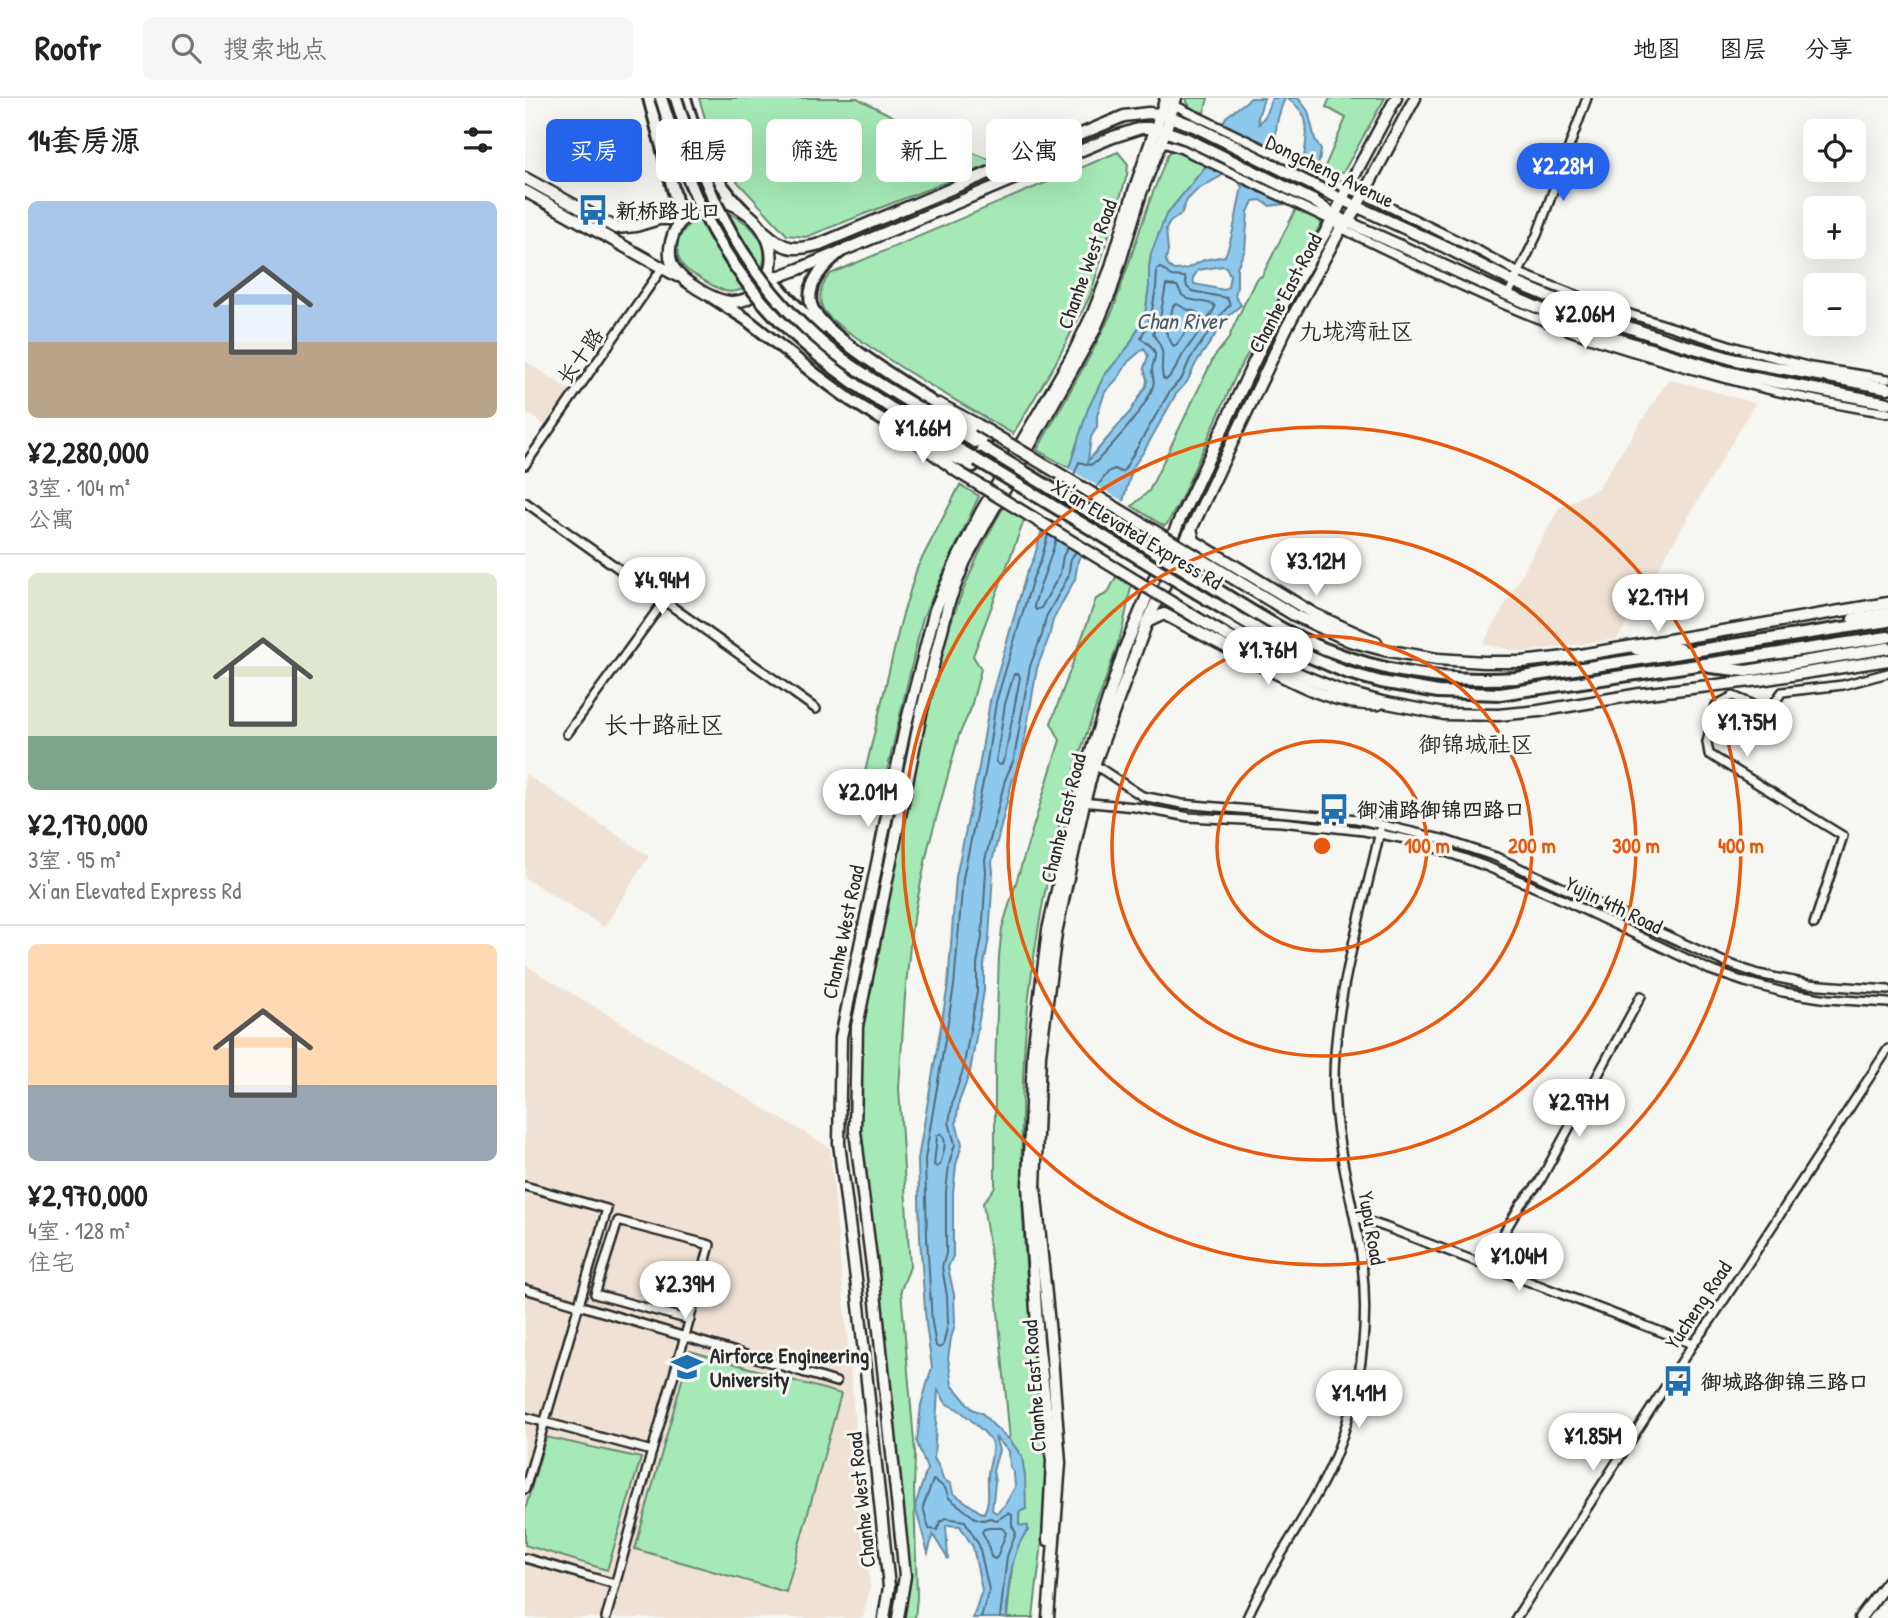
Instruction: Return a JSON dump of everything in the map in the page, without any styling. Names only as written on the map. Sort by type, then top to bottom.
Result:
[{"type":"highway","points":[[649,98],[681,219]]},
{"type":"highway","name":"Xi'an Elevated Express Rd","points":[[661,98],[681,160],[702,209],[723,248],[753,291],[784,326],[825,363],[975,463],[1026,489],[1289,648],[1345,672],[1381,682],[1438,692],[1500,694],[1888,638]]},
{"type":"highway","name":"Xi'an Elevated Express Rd","points":[[676,98],[709,192],[731,234],[759,276],[788,310],[827,346],[878,383],[985,445],[1267,620],[1318,646],[1359,661],[1415,674],[1480,680],[1516,678],[1888,621]]},
{"type":"highway","points":[[685,98],[695,135],[707,161],[725,190],[744,211]]},
{"type":"highway","points":[[841,251],[827,262],[817,277],[811,294],[812,308],[829,328],[883,372]]},
{"type":"highway","points":[[769,276],[791,301],[833,339],[924,397],[985,445]]},
{"type":"highway","points":[[712,297],[746,319],[834,388],[906,434],[975,463]]},
{"type":"highway","points":[[1766,640],[1787,630],[1888,613]]},
{"type":"highway","points":[[1694,666],[1746,671],[1888,648]]},
{"type":"main road","name":"Chanhe East Road","points":[[1041,1618],[1052,1461],[1038,1341],[1028,1186],[1033,1052],[1048,930],[1091,763],[1124,650],[1179,521],[1273,322],[1343,200],[1396,98]]},
{"type":"main road","name":"Chanhe East Road","points":[[1091,763],[1147,622],[1286,329],[1357,207],[1415,98]]},
{"type":"main road","name":"Chanhe West Road","points":[[898,1618],[905,1576],[855,1131],[857,1026],[921,714],[949,601],[979,534],[1094,331],[1119,266],[1172,100]]},
{"type":"main road","name":"Dongcheng Avenue","points":[[766,233],[787,247],[804,248],[820,244],[1124,116],[1148,113],[1197,122],[1323,183],[1343,200],[1357,207],[1517,277],[1601,318],[1723,356],[1888,388]]},
{"type":"main road","name":"Dongcheng Avenue","points":[[769,276],[780,276],[1113,137],[1141,128],[1184,144],[1311,205],[1345,225],[1586,328],[1749,377],[1888,403]]},
{"type":"main road","name":"Chanhe West Road","points":[[884,1618],[890,1587],[839,1143],[841,1037],[906,724],[935,610],[981,512],[1084,334],[1109,270],[1130,203],[1161,134]]},
{"type":"main road","points":[[525,178],[616,228],[636,226],[659,219],[681,219]]},
{"type":"main road","points":[[525,191],[712,297],[726,302],[743,300],[757,291],[769,276],[771,260],[766,233],[744,211],[730,203],[713,202],[696,208],[681,219],[673,236],[670,255],[675,271],[685,281]]},
{"type":"main road","points":[[924,397],[960,414],[1294,615],[1350,641],[1384,650],[1437,659],[1522,662],[1888,603]]},
{"type":"main road","points":[[906,434],[958,472],[1253,651],[1341,691],[1391,704],[1444,714],[1498,715],[1888,660]]},
{"type":"main road","points":[[1191,528],[1194,541],[1314,614],[1369,640],[1437,659]]},
{"type":"main road","points":[[1147,622],[1164,614],[1310,691],[1365,705],[1391,704]]},
{"type":"main road","points":[[1610,649],[1706,649]]},
{"type":"main road","name":"Chanhe East Road","points":[[1048,1618],[1059,1463],[1051,1344],[1035,1187],[1040,1055],[1056,933],[1081,802]]},
{"type":"main road","points":[[1860,1618],[1888,1581]]},
{"type":"street","points":[[1508,295],[1537,235],[1587,98]]},
{"type":"street","points":[[1172,100],[1197,122]]},
{"type":"street","points":[[1323,183],[1363,194],[1481,252],[1517,277],[1742,349],[1811,367],[1888,379]]},
{"type":"street","points":[[1345,225],[1499,303],[1562,328],[1687,369],[1758,388],[1888,413]]},
{"type":"street","name":"长十路","points":[[525,465],[663,267]]},
{"type":"street","points":[[525,502],[816,709]]},
{"type":"street","points":[[567,734],[664,601]]},
{"type":"street","points":[[1814,923],[1843,836],[1709,754],[1707,742],[1716,705],[1733,696],[1759,706],[1773,705],[1782,692],[1843,685],[1888,673]]},
{"type":"street","name":"Yujin 4th Road","points":[[1091,763],[1135,792],[1153,799],[1182,804],[1322,815],[1381,824],[1442,839],[1496,857],[1705,955],[1751,971],[1813,985],[1888,990]]},
{"type":"street","name":"Yujin 4th Road","points":[[1081,802],[1135,807],[1189,817],[1281,822],[1379,833],[1416,841],[1488,867],[1555,896],[1710,970],[1792,994],[1888,1003]]},
{"type":"street","name":"Yupu Road","points":[[1247,1618],[1282,1550],[1327,1475],[1342,1439],[1358,1377],[1364,1309],[1363,1275],[1355,1217],[1338,1140],[1334,1064],[1344,989],[1381,824]]},
{"type":"street","points":[[1485,1265],[1521,1205],[1539,1183],[1641,996]]},
{"type":"street","name":"Yucheng Road","points":[[1516,1618],[1888,1048]]},
{"type":"street","points":[[525,1186],[607,1209],[525,1489]]},
{"type":"street","points":[[1355,1217],[1693,1344]]},
{"type":"street","points":[[606,1618],[652,1451],[690,1320],[711,1245],[618,1221],[595,1294],[690,1320]]},
{"type":"street","points":[[525,1289],[836,1382]]},
{"type":"street","points":[[525,1418],[652,1451]]},
{"type":"street","points":[[525,1558],[615,1584]]},
{"type":"shaded area","points":[[525,361],[570,390],[545,425],[525,412]]},
{"type":"shaded area","points":[[1669,379],[1755,403],[1617,639],[1522,652],[1483,644],[1559,508],[1598,488]]},
{"type":"shaded area","points":[[525,774],[649,856],[604,927],[525,878]]},
{"type":"shaded area","name":"Airforce Engineering University","points":[[525,965],[830,1148],[870,1587],[863,1618],[525,1618]]},
{"type":"green space","points":[[699,98],[857,98],[898,119],[876,119],[876,182],[946,182],[806,237],[787,235],[738,182],[752,182],[752,119],[705,119]]},
{"type":"green space","points":[[1186,98],[1208,98],[1204,113],[1199,111],[1198,114],[1194,111]]},
{"type":"green space","points":[[1330,98],[1385,98],[1344,171],[1336,175],[1323,171],[1346,118],[1326,107]]},
{"type":"green space","points":[[1171,151],[1206,166],[1166,215],[1151,254],[1145,315],[1129,346],[1104,376],[1088,409],[1069,468],[1037,450],[1113,310],[1150,200]]},
{"type":"green space","points":[[1118,152],[1128,164],[1090,296],[1055,364],[1013,434],[894,363],[838,325],[823,309],[821,291],[830,274],[1047,182],[1082,182],[1082,167]]},
{"type":"green space","points":[[972,153],[986,158],[986,166],[972,172]]},
{"type":"green space","points":[[1296,209],[1313,215],[1321,224],[1237,373],[1180,501],[1164,526],[1132,506],[1149,491],[1214,357],[1230,337],[1256,279],[1262,276]]},
{"type":"green space","points":[[715,210],[732,215],[749,225],[763,249],[764,261],[760,271],[739,291],[726,291],[713,286],[689,271],[680,261],[677,252],[685,228],[699,216]]},
{"type":"green space","points":[[960,485],[979,496],[923,617],[885,780],[865,772],[901,621],[917,568]]},
{"type":"green space","points":[[1003,508],[1009,508],[1025,518],[973,656],[981,669],[970,711],[959,735],[928,848],[912,926],[905,996],[899,1088],[910,1267],[901,1290],[915,1453],[917,1597],[915,1618],[901,1618],[903,1551],[857,1097],[858,1022],[934,672],[964,588]]},
{"type":"green space","points":[[1118,573],[1132,581],[1123,628],[1080,753],[1059,826],[1036,940],[1031,979],[1022,1111],[1023,1224],[1029,1304],[1043,1419],[1046,1484],[1033,1618],[1007,1618],[1013,1558],[1022,1536],[1019,1525],[1022,1457],[1010,1440],[997,1301],[983,1203],[995,1187],[999,956],[1002,928],[1060,740],[1051,723],[1096,599],[1108,593]]},
{"type":"green space","points":[[690,1351],[841,1394],[786,1592],[635,1549]]},
{"type":"green space","points":[[546,1437],[641,1458],[607,1570],[525,1545],[525,1510]]},
{"type":"water","name":"Chan River","points":[[1251,98],[1264,98],[1258,117],[1259,124],[1272,98],[1285,98],[1278,118],[1278,146],[1301,165],[1307,134],[1306,122],[1298,107],[1286,98],[1298,98],[1308,111],[1315,139],[1321,150],[1319,162],[1315,172],[1284,204],[1270,206],[1261,200],[1253,201],[1248,212],[1245,250],[1237,267],[1235,296],[1241,305],[1229,315],[1196,363],[1187,382],[1176,394],[1133,467],[1123,501],[1078,560],[1075,579],[1053,620],[1037,668],[1021,761],[1012,782],[992,862],[984,991],[970,1072],[959,1102],[956,1123],[962,1144],[956,1165],[953,1193],[953,1256],[948,1267],[954,1295],[955,1325],[948,1358],[952,1385],[972,1409],[982,1413],[1010,1440],[1022,1457],[1026,1509],[1019,1512],[1019,1525],[1028,1526],[1028,1531],[1022,1538],[1014,1559],[1007,1618],[973,1618],[982,1590],[973,1547],[960,1526],[946,1525],[948,1559],[933,1535],[928,1553],[915,1506],[927,1469],[917,1442],[921,1405],[932,1367],[920,1238],[918,1159],[948,985],[956,877],[990,701],[1046,515],[1069,468],[1088,409],[1104,376],[1129,346],[1145,315],[1151,254],[1166,215],[1206,166],[1221,138],[1226,117]],"holes":[[[1233,173],[1242,187],[1225,256],[1204,260],[1186,269],[1174,270],[1168,266],[1166,260],[1166,229],[1170,222],[1181,214],[1187,200],[1197,190],[1223,175]],[[1226,267],[1230,275],[1228,287],[1224,290],[1194,284],[1193,278],[1198,270]],[[1144,348],[1148,356],[1144,368],[1146,386],[1130,412],[1088,461],[1091,437],[1097,427],[1097,416],[1105,392],[1128,362]],[[938,1390],[947,1404],[971,1420],[992,1443],[988,1499],[984,1513],[953,1493],[951,1484],[943,1479],[934,1458]],[[995,1437],[1009,1451],[1015,1487],[997,1513],[992,1510],[995,1482],[993,1471],[999,1450]]]},
{"type":"pier","points":[[1220,121],[1320,170],[1304,194],[1289,206],[1203,164],[1218,137]]},
{"type":"pier","points":[[1066,467],[1126,503],[1115,522],[1087,554],[1039,526]]},
{"type":"place","name":"新桥路北口","points":[[593,210]]},
{"type":"place","name":"御浦路御锦四路口","points":[[1334,809]]},
{"type":"place","name":"Airforce Engineering University","points":[[687,1367]]},
{"type":"place","name":"御城路御锦三路口","points":[[1678,1381]]},
{"type":"district","name":"九垅湾社区","points":[[1356,330]]},
{"type":"district","name":"长十路社区","points":[[664,724]]},
{"type":"district","name":"御锦城社区","points":[[1476,743]]}]
